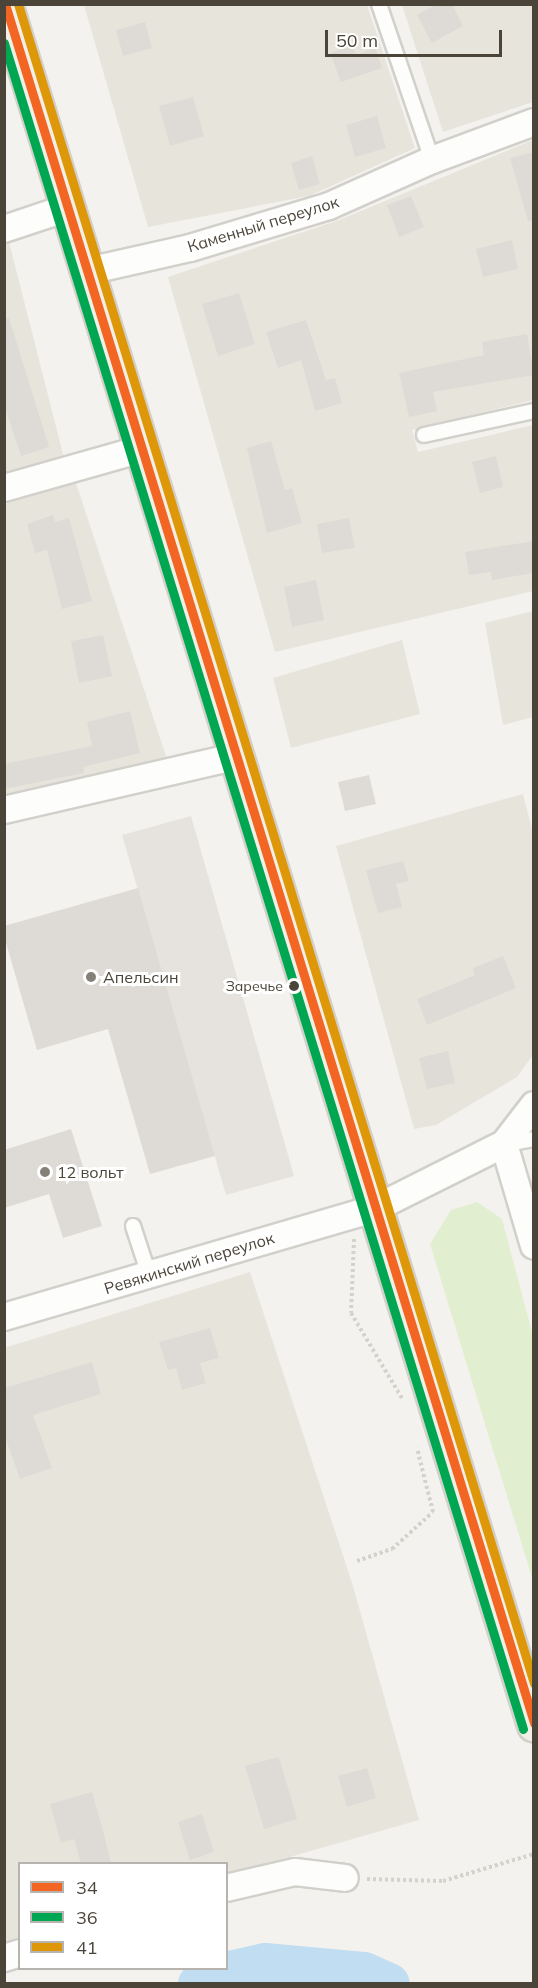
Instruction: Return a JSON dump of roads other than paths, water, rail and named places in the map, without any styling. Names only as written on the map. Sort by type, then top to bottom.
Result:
[{"type":"main road","points":[[7,23],[88,271],[237,756],[365,1212],[534,1725]]},
{"type":"street","name":"Каменный переулок","points":[[88,271],[190,248],[329,206],[432,160],[534,122]]},
{"type":"street","points":[[4,229],[67,208]]},
{"type":"street","points":[[4,488],[142,449]]},
{"type":"street","points":[[4,810],[237,756]]},
{"type":"street","points":[[534,1105],[504,1144],[534,1246]]},
{"type":"street","name":"Ревякинский переулок","points":[[4,1317],[365,1212],[504,1144]]},
{"type":"street","points":[[228,1888],[295,1872],[345,1878]]},
{"type":"lane","points":[[380,4],[432,160]]},
{"type":"lane","points":[[424,435],[534,411]]},
{"type":"lane","points":[[504,1144],[534,1139]]},
{"type":"lane","points":[[133,1226],[149,1275]]},
{"type":"waterway","points":[[199,1984],[208,1977],[265,1964],[364,1973],[389,1984]]},
{"type":"place","name":"Апельсин","points":[[91,977]]},
{"type":"place","name":"Заречье","points":[[294,986]]},
{"type":"place","name":"12 вольт","points":[[45,1172]]}]
